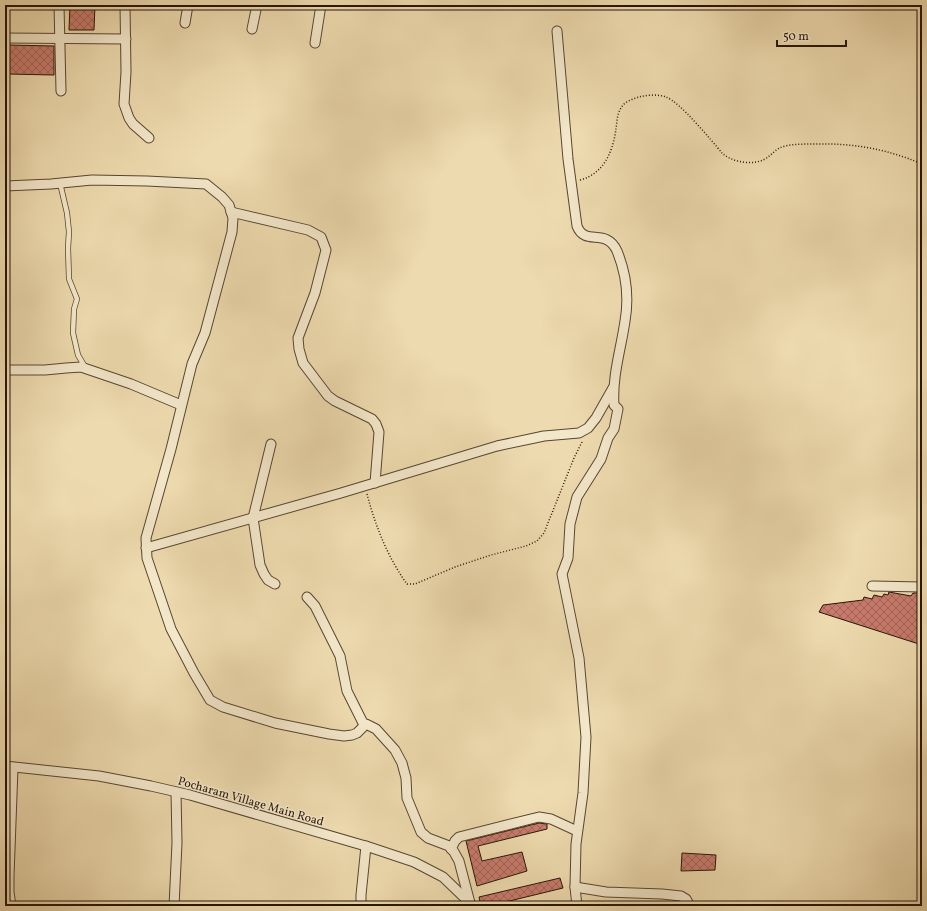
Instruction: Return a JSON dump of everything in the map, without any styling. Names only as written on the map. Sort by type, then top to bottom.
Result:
[{"type":"street","points":[[59,5],[60,92]]},
{"type":"street","points":[[125,5],[126,72],[124,104],[128,118],[149,138]]},
{"type":"street","points":[[185,23],[188,5]]},
{"type":"street","points":[[252,29],[257,5]]},
{"type":"street","points":[[315,43],[321,5]]},
{"type":"street","points":[[557,31],[571,183],[577,226],[580,233],[584,236],[603,237],[615,246],[624,272],[626,297],[625,321],[613,388],[614,405],[618,409],[614,429],[608,438],[601,459],[577,497],[570,524],[568,558],[562,574],[579,658],[586,737],[583,793],[577,831],[575,887],[577,906]]},
{"type":"street","points":[[5,38],[126,39]]},
{"type":"street","points":[[5,186],[92,180],[206,184],[229,205],[233,218],[232,232],[224,265],[206,333],[192,364],[171,449],[146,538],[146,548],[154,580],[171,629],[210,700],[223,707],[275,723],[329,734],[344,736],[352,735],[364,725],[369,725],[376,729],[395,750],[402,763],[406,778],[407,798],[422,832],[428,838],[452,849],[459,861],[471,904]]},
{"type":"street","points":[[231,212],[308,230],[321,237],[326,250],[315,293],[298,338],[299,349],[304,363],[328,396],[372,419],[376,424],[379,432],[375,483]]},
{"type":"street","points":[[5,370],[45,370],[74,367],[86,368],[132,384],[181,405]]},
{"type":"street","points":[[146,548],[365,486],[497,446],[544,436],[579,433],[588,428],[596,418],[613,388]]},
{"type":"street","points":[[271,444],[253,518],[260,565],[268,580],[275,584]]},
{"type":"street","points":[[872,586],[922,587]]},
{"type":"street","points":[[307,597],[315,606],[340,656],[347,691],[364,725]]},
{"type":"street","points":[[9,767],[9,892],[11,906]]},
{"type":"street","name":"Pocharam Village Main Road","points":[[9,767],[99,776],[176,792],[366,846],[414,862],[443,877],[471,904]]},
{"type":"street","points":[[174,906],[177,843],[176,792]]},
{"type":"street","points":[[452,849],[455,841],[459,837],[539,817],[551,819],[577,831]]},
{"type":"street","points":[[361,906],[366,846]]},
{"type":"street","points":[[575,887],[606,892],[681,896],[686,899],[690,906]]},
{"type":"lane","points":[[60,183],[67,213],[69,232],[68,248],[70,279],[77,299],[74,309],[73,333],[78,355],[86,368]]},
{"type":"path","points":[[571,183],[588,178],[601,169],[610,155],[615,141],[618,114],[621,107],[630,100],[643,96],[659,95],[673,100],[722,153],[728,158],[737,161],[750,162],[765,160],[776,149],[784,146],[839,143],[895,153],[922,164]]},
{"type":"path","points":[[365,486],[374,519],[398,572],[407,584],[415,584],[455,567],[491,555],[526,546],[537,541],[544,533],[574,458],[588,428]]},
{"type":"building","points":[[70,5],[95,5],[94,30],[69,30]]},
{"type":"building","points":[[7,45],[54,46],[54,75],[7,74]]},
{"type":"building","points":[[889,592],[911,596],[913,593],[922,593],[922,645],[819,612],[823,605],[863,600],[864,597],[872,599],[874,595],[882,597],[884,594],[888,595]]},
{"type":"building","points":[[539,823],[547,824],[547,829],[478,846],[482,861],[522,852],[527,871],[477,886],[466,841]]},
{"type":"building","points":[[682,853],[716,855],[715,870],[681,871]]},
{"type":"building","points":[[560,878],[563,888],[489,906],[481,906],[479,897]]}]
